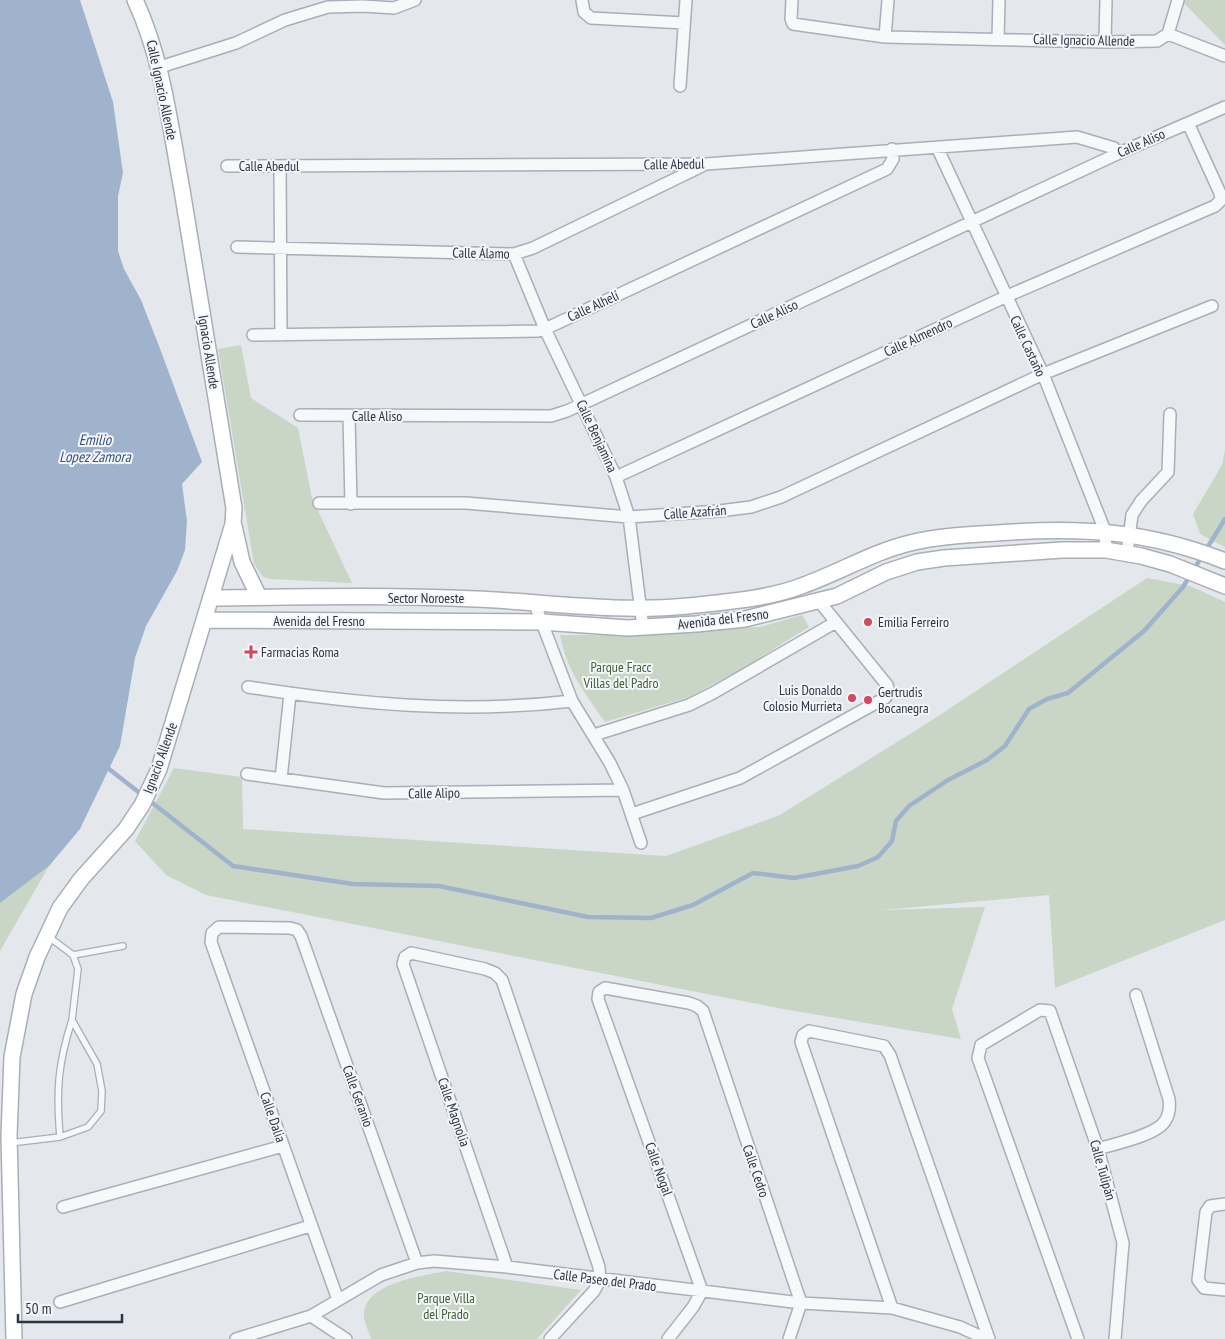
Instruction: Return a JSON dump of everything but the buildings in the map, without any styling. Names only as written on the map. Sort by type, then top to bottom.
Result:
[{"type":"street","name":"Calle Ignacio Allende","points":[[135,0],[147,26],[160,67],[180,182]]},
{"type":"street","points":[[160,67],[236,43],[285,20],[328,7],[363,6],[394,8],[415,0]]},
{"type":"street","points":[[582,0],[584,12],[591,18],[684,24]]},
{"type":"street","points":[[680,86],[686,0]]},
{"type":"street","name":"Calle Ignacio Allende","points":[[792,0],[791,19],[793,24],[885,37],[1106,42],[1157,41],[1168,34]]},
{"type":"street","points":[[885,37],[888,0]]},
{"type":"street","points":[[998,39],[999,0]]},
{"type":"street","points":[[1106,0],[1106,42]]},
{"type":"street","points":[[1178,0],[1168,34],[1225,56]]},
{"type":"street","name":"Calle Aliso","points":[[300,415],[551,416],[582,404],[1117,154],[1225,107]]},
{"type":"street","name":"Calle Almendro","points":[[616,477],[1005,297],[1215,206],[1221,200],[1220,194],[1188,123]]},
{"type":"street","name":"Calle Abedul","points":[[226,166],[706,164],[1077,137],[1114,148],[1117,154]]},
{"type":"street","name":"Calle Castaño","points":[[937,147],[1005,297],[1043,374],[1104,531],[1106,550]]},
{"type":"street","name":"Calle Alhelí","points":[[253,335],[528,331],[546,328],[887,169],[892,159],[892,149]]},
{"type":"street","name":"Calle Álamo","points":[[237,247],[280,246],[514,254],[533,248],[706,164]]},
{"type":"street","points":[[280,166],[281,335]]},
{"type":"street","name":"Ignacio Allende","points":[[14,1339],[10,1143],[12,1056],[17,1022],[24,994],[37,957],[60,908],[81,879],[126,829],[142,805],[159,769],[206,620],[233,524],[234,508],[180,182]]},
{"type":"street","name":"Calle Benjamina","points":[[514,254],[546,328],[616,477],[628,516],[643,628]]},
{"type":"street","name":"Calle Azafrán","points":[[318,503],[466,503],[628,516],[719,512],[751,507],[781,497],[1043,374],[1212,306]]},
{"type":"street","points":[[1127,553],[1128,534],[1136,508],[1168,472],[1170,414]]},
{"type":"street","points":[[349,415],[351,504]]},
{"type":"street","points":[[233,524],[242,562],[259,597]]},
{"type":"street","name":"Avenida del Fresno","points":[[640,608],[686,606],[782,592],[802,586],[873,555],[910,543],[955,536],[1022,531],[1104,531],[1128,534],[1183,546],[1225,562]]},
{"type":"street","name":"Avenida del Fresno","points":[[206,620],[540,622],[643,628],[745,619],[837,596],[886,572],[917,562],[1028,551],[1106,550],[1127,553],[1177,566],[1223,585]]},
{"type":"street","name":"Sector Noroeste","points":[[212,598],[472,598],[640,608]]},
{"type":"street","points":[[632,814],[740,778],[885,698],[889,692],[887,685],[819,601]]},
{"type":"street","points":[[534,602],[540,622],[572,701],[594,735],[623,790],[641,843]]},
{"type":"street","points":[[594,735],[689,705],[713,694],[836,622]]},
{"type":"street","points":[[248,688],[372,705],[519,707],[572,701]]},
{"type":"street","points":[[281,779],[290,694]]},
{"type":"street","name":"Calle Alipo","points":[[247,774],[384,794],[623,790]]},
{"type":"street","name":"Calle Geranio","points":[[212,933],[219,927],[290,928],[297,930],[301,936],[418,1263]]},
{"type":"street","name":"Calle Dalia","points":[[212,933],[211,942],[310,1226],[338,1300]]},
{"type":"street","name":"Calle Magnolia","points":[[507,1267],[403,964],[406,957],[411,953],[495,973],[502,980],[599,1267],[600,1280]]},
{"type":"street","name":"Calle Cedro","points":[[599,992],[605,988],[697,1006],[702,1011],[801,1303]]},
{"type":"street","name":"Calle Nogal","points":[[599,992],[598,999],[702,1291]]},
{"type":"street","points":[[1098,1149],[1158,1129],[1165,1122],[1170,1111],[1169,1099],[1136,995]]},
{"type":"street","name":"Calle Tulipán","points":[[1078,1339],[978,1052],[981,1045],[1040,1010],[1045,1009],[1050,1011],[1098,1149],[1123,1244],[1115,1339]]},
{"type":"street","points":[[892,1308],[801,1042],[803,1035],[809,1031],[884,1046],[890,1055],[987,1339]]},
{"type":"street","points":[[64,1207],[283,1146]]},
{"type":"street","points":[[1225,1204],[1210,1206],[1206,1212],[1198,1280],[1204,1288],[1225,1290]]},
{"type":"street","points":[[60,1302],[310,1226]]},
{"type":"street","name":"Calle Paseo del Prado","points":[[236,1339],[311,1316],[381,1275],[418,1263],[455,1261],[801,1303],[892,1308],[960,1327],[987,1339]]},
{"type":"street","points":[[550,1339],[594,1291],[600,1280]]},
{"type":"street","points":[[668,1339],[693,1307],[702,1291]]},
{"type":"street","points":[[789,1339],[801,1303]]},
{"type":"street","points":[[311,1316],[331,1335],[346,1339]]},
{"type":"lane","points":[[47,936],[73,955],[78,969],[72,1020],[61,1056],[56,1096],[60,1136]]},
{"type":"lane","points":[[73,955],[123,946]]},
{"type":"lane","points":[[10,1143],[60,1136],[88,1128],[101,1111],[102,1091],[97,1064],[72,1020]]},
{"type":"green space","points":[[1181,0],[1225,0],[1225,45]]},
{"type":"green space","points":[[241,345],[251,398],[298,428],[312,498],[352,583],[270,579],[263,577],[254,564],[218,349]]},
{"type":"green space","points":[[1225,450],[1225,547],[1200,534],[1193,514],[1222,465]]},
{"type":"green space","points":[[1147,578],[1190,586],[1225,602],[1225,920],[1055,988],[1049,895],[881,910],[985,907],[952,1009],[961,1039],[783,1009],[206,895],[166,875],[135,841],[174,768],[242,777],[243,829],[666,856],[778,816],[926,724]]},
{"type":"green space","name":"Parque Fracc Villas del Padro","points":[[802,615],[809,627],[738,671],[689,697],[605,722],[583,691],[572,670],[560,635],[656,635],[716,628],[760,627]]},
{"type":"green space","points":[[49,866],[0,951],[0,903]]},
{"type":"green space","name":"Parque Villa del Prado","points":[[446,1271],[581,1290],[537,1339],[371,1339],[364,1317],[366,1305],[373,1296],[395,1283]]},
{"type":"water","name":"Emilio Lopez Zamora","points":[[0,0],[80,0],[113,102],[123,173],[118,196],[118,251],[124,269],[141,300],[202,462],[182,484],[187,521],[185,550],[177,571],[146,626],[135,658],[120,746],[80,829],[49,866],[0,903]]},
{"type":"waterway","points":[[109,769],[233,866],[353,884],[439,886],[588,917],[651,918],[693,905],[753,873],[794,878],[858,866],[878,857],[892,841],[896,821],[909,806],[948,780],[987,760],[1005,746],[1029,709],[1047,699],[1068,693],[1144,631],[1183,587],[1225,519]]},
{"type":"place","name":"Emilia Ferreiro","points":[[868,622]]},
{"type":"place","name":"Farmacias Roma","points":[[251,652]]},
{"type":"place","name":"Luis Donaldo Colosio Murrieta","points":[[852,698]]},
{"type":"place","name":"Gertrudis Bocanegra","points":[[868,700]]}]
